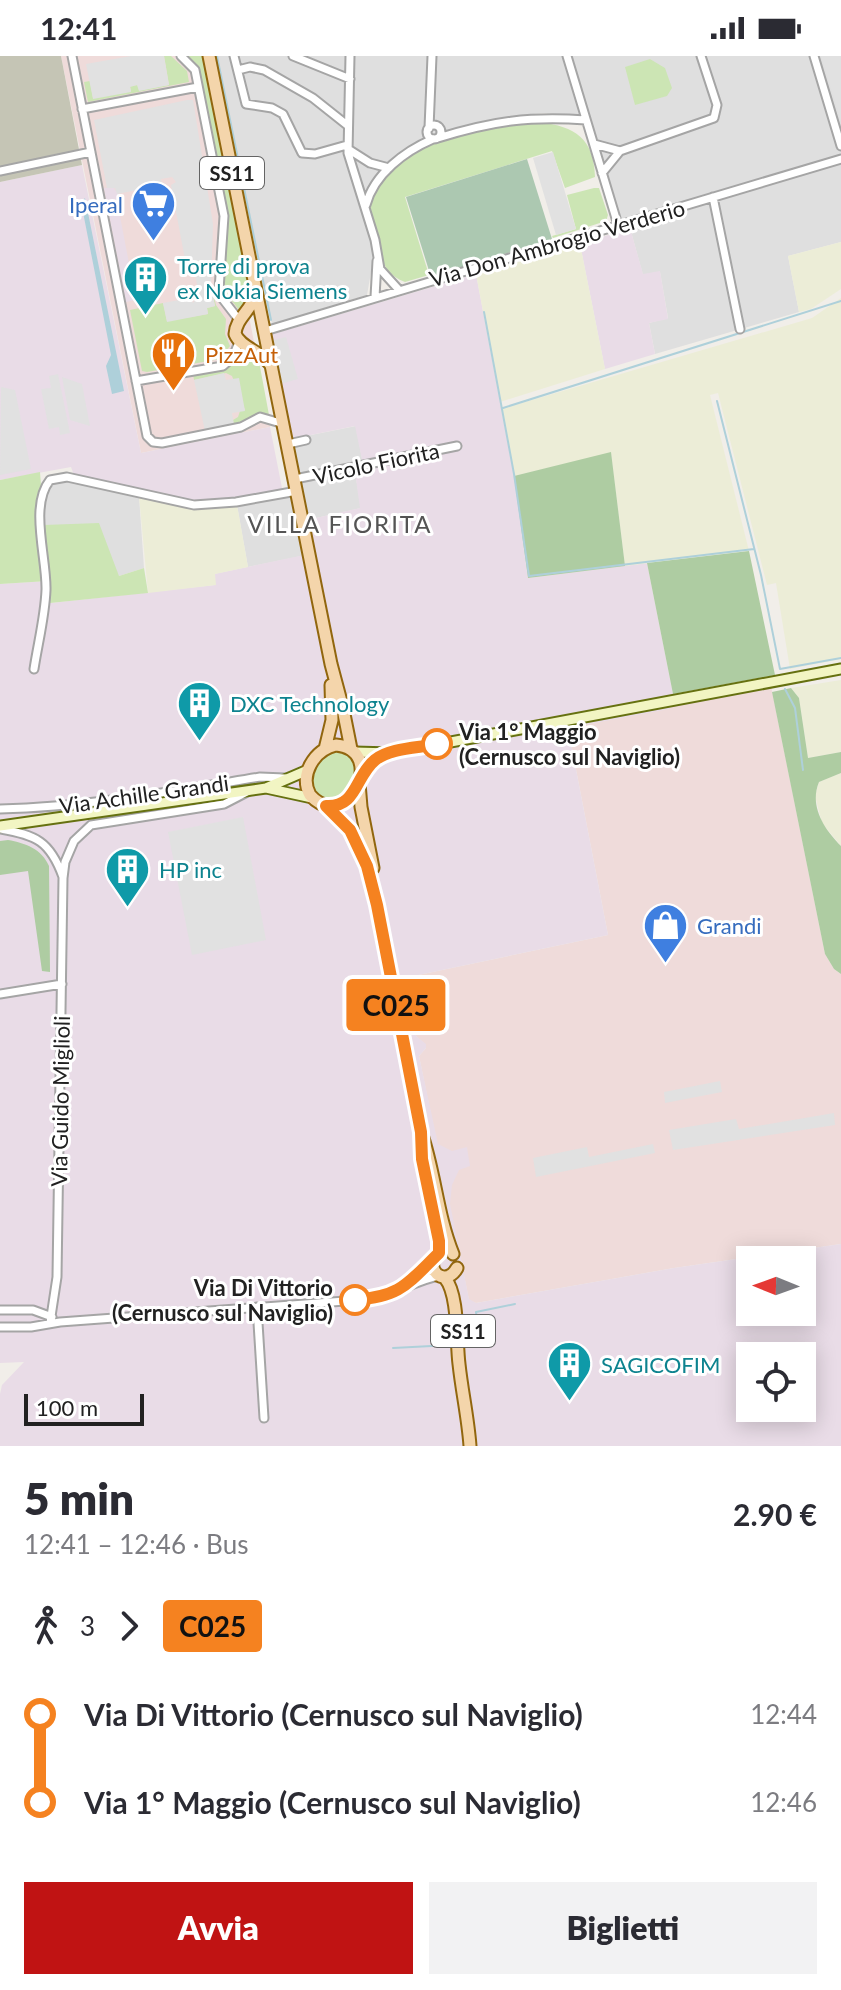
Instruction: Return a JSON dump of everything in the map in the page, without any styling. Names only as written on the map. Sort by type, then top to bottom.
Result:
[{"type":"main road","name":"SS11","points":[[209,56],[330,659],[352,751],[361,763],[361,807],[421,1132],[430,1157],[447,1240],[458,1262],[470,1446]]},
{"type":"main road","points":[[256,290],[252,306],[241,318],[235,332],[243,344],[260,353],[273,368]]},
{"type":"main road","points":[[241,318],[254,316],[266,328],[258,344],[243,344]]},
{"type":"main road","name":"SS11","points":[[308,770],[325,749],[332,713],[330,659]]},
{"type":"main road","points":[[326,806],[347,801],[374,761],[392,753],[841,669]]},
{"type":"main road","points":[[325,749],[340,745],[352,751],[392,753]]},
{"type":"main road","points":[[0,827],[266,788],[308,770],[306,785],[312,798]]},
{"type":"main road","points":[[266,788],[312,798]]},
{"type":"main road","name":"SS11","points":[[312,798],[326,806],[347,826],[360,849],[377,905]]},
{"type":"main road","name":"SS11","points":[[421,1132],[422,1159],[438,1236],[433,1269],[452,1293],[459,1367],[465,1393]]},
{"type":"main road","points":[[436,1256],[445,1252],[453,1254]]},
{"type":"main road","points":[[442,1277],[453,1275],[457,1268]]},
{"type":"street","points":[[72,56],[149,439],[162,443],[241,427],[260,417],[284,424]]},
{"type":"street","points":[[181,56],[194,68],[224,219],[219,290],[222,298],[241,318]]},
{"type":"street","points":[[234,56],[246,104],[272,108],[283,114],[304,154],[347,147],[370,163],[389,168]]},
{"type":"street","points":[[293,56],[350,79]]},
{"type":"street","points":[[350,56],[347,147],[384,275],[399,290]]},
{"type":"street","points":[[432,56],[430,102],[434,132]]},
{"type":"street","points":[[567,56],[618,225]]},
{"type":"street","points":[[602,173],[620,151],[714,118],[717,105],[701,56]]},
{"type":"street","points":[[814,56],[841,146]]},
{"type":"street","points":[[238,70],[250,67],[264,70],[311,97],[347,125]]},
{"type":"street","points":[[82,109],[198,87]]},
{"type":"street","points":[[365,208],[370,193],[389,168],[434,132],[460,131],[518,119],[586,120]]},
{"type":"street","points":[[594,144],[620,151]]},
{"type":"street","points":[[0,171],[91,152]]},
{"type":"street","name":"Via Don Ambrogio Verderio","points":[[266,328],[841,159]]},
{"type":"street","points":[[713,197],[740,329]]},
{"type":"street","points":[[375,297],[377,255]]},
{"type":"street","points":[[136,381],[223,366],[243,344]]},
{"type":"street","name":"Vicolo Fiorita","points":[[288,444],[306,440]]},
{"type":"street","name":"Vicolo Fiorita","points":[[34,669],[46,595],[41,508],[44,490],[50,480],[67,477],[202,506],[457,446]]},
{"type":"street","name":"Via Achille Grandi","points":[[0,809],[93,802],[260,777],[287,778]]},
{"type":"street","points":[[63,878],[65,862],[73,843],[91,825],[224,804],[252,790]]},
{"type":"street","points":[[0,827],[39,839],[53,854],[63,878]]},
{"type":"street","name":"Via Guido Miglioli","points":[[51,1320],[57,1277],[63,878]]},
{"type":"street","points":[[0,994],[62,984]]},
{"type":"street","points":[[403,1288],[436,1256]]},
{"type":"street","points":[[0,1310],[35,1311],[51,1320],[65,1322],[372,1299],[442,1277]]},
{"type":"street","points":[[257,1307],[264,1418]]},
{"type":"street","points":[[34,1326],[40,1318],[35,1311]]},
{"type":"street","points":[[0,1327],[34,1326],[51,1320]]},
{"type":"shaded area","points":[[0,56],[61,56],[82,165],[0,182]]},
{"type":"shaded area","points":[[61,56],[200,56],[270,427],[141,453]]},
{"type":"shaded area","points":[[131,56],[164,56],[169,85],[139,91],[137,85],[130,87],[131,92],[93,99],[86,64]]},
{"type":"shaded area","points":[[215,56],[563,56],[581,116],[544,113],[512,116],[466,125],[411,147],[389,163],[366,192],[362,209],[374,255],[367,295],[272,324]]},
{"type":"shaded area","points":[[567,56],[841,56],[841,159],[618,225]]},
{"type":"shaded area","points":[[821,56],[841,56],[841,121]]},
{"type":"shaded area","points":[[193,100],[213,224],[211,286],[215,306],[207,308],[208,314],[167,322],[163,303],[190,298],[193,303],[199,295],[194,269],[187,270],[171,185],[176,182],[172,177],[161,179],[162,185],[117,194],[115,188],[107,188],[94,120]]},
{"type":"shaded area","points":[[553,152],[576,229],[556,235],[533,158]]},
{"type":"shaded area","points":[[841,163],[841,242],[788,256],[799,312],[655,354],[649,323],[668,318],[660,272],[643,275],[630,228]]},
{"type":"shaded area","points":[[82,165],[141,453],[270,427],[282,488],[275,493],[193,503],[74,475],[71,467],[0,480],[0,182]]},
{"type":"shaded area","points":[[113,187],[119,195],[122,210],[119,211],[136,300],[126,302],[104,188]]},
{"type":"shaded area","points":[[630,228],[643,274],[660,271],[668,319],[649,323],[655,354],[605,369],[580,244]]},
{"type":"shaded area","points":[[841,242],[841,289],[811,309],[799,312],[788,256]]},
{"type":"shaded area","points":[[580,244],[605,369],[500,402],[476,274]]},
{"type":"shaded area","points":[[476,274],[514,476],[528,578],[647,563],[674,699],[669,709],[568,728],[608,935],[404,978],[416,1036],[426,1044],[419,1056],[438,1144],[452,1151],[467,1147],[470,1166],[459,1170],[452,1185],[450,1204],[469,1299],[476,1303],[736,1259],[736,1326],[816,1326],[816,1248],[841,1244],[841,1446],[0,1446],[2,1385],[24,1362],[0,1363],[0,584],[48,581],[51,603],[215,585],[214,574],[309,554],[307,520],[360,508],[355,472],[364,469],[355,426],[291,439],[270,335]]},
{"type":"shaded area","points":[[841,298],[841,659],[790,669],[776,583],[767,585],[718,393],[710,395],[749,551],[625,566],[611,453],[514,476],[501,409],[812,318]]},
{"type":"shaded area","points":[[286,337],[298,379],[280,384],[271,341]]},
{"type":"shaded area","points":[[224,373],[226,380],[239,378],[245,411],[232,413],[234,425],[205,431],[194,380]]},
{"type":"shaded area","points":[[58,374],[70,433],[60,435],[59,427],[49,429],[41,389],[51,388],[49,376]]},
{"type":"shaded area","points":[[62,377],[82,384],[90,426],[70,420]]},
{"type":"shaded area","points":[[1,387],[15,390],[31,469],[0,475]]},
{"type":"shaded area","points":[[356,426],[364,469],[355,472],[361,508],[307,520],[291,439]]},
{"type":"shaded area","points":[[70,480],[139,496],[144,568],[119,576],[44,525],[46,488],[52,483]]},
{"type":"shaded area","points":[[295,494],[307,555],[248,567],[237,505]]},
{"type":"shaded area","points":[[139,496],[192,508],[237,505],[248,567],[215,574],[216,585],[148,593]]},
{"type":"shaded area","points":[[841,680],[841,752],[808,758],[799,698],[791,688]]},
{"type":"shaded area","points":[[771,686],[825,954],[841,974],[841,1244],[816,1248],[736,1246],[736,1259],[476,1303],[469,1300],[419,1056],[426,1045],[416,1036],[404,978],[608,935],[568,728]]},
{"type":"shaded area","points":[[841,773],[841,846],[822,823],[815,796],[819,782]]},
{"type":"shaded area","points":[[243,817],[266,940],[192,955],[168,832]]},
{"type":"shaded area","points":[[720,1081],[722,1092],[665,1103],[664,1092]]},
{"type":"shaded area","points":[[834,1113],[835,1125],[673,1150],[669,1130],[736,1119],[739,1129]]},
{"type":"shaded area","points":[[653,1144],[655,1153],[536,1177],[533,1158],[587,1147],[589,1157]]},
{"type":"green space","points":[[164,56],[171,56],[187,71],[189,82],[88,102],[84,82],[90,81],[93,98],[131,91],[130,86],[138,85],[139,90],[169,85]]},
{"type":"green space","points":[[188,56],[204,56],[250,292],[247,307],[239,310],[224,291],[228,213],[199,71]]},
{"type":"green space","points":[[650,59],[665,68],[672,88],[667,96],[635,105],[625,67]]},
{"type":"green space","points":[[540,122],[563,127],[580,137],[591,153],[595,177],[565,188],[552,151],[405,197],[429,275],[405,282],[392,275],[382,259],[369,202],[379,182],[395,165],[417,151],[468,132]]},
{"type":"green space","points":[[527,159],[552,239],[431,277],[406,197]]},
{"type":"green space","points":[[599,188],[608,215],[606,221],[553,238],[576,229],[567,195]]},
{"type":"green space","points":[[211,286],[216,305],[226,319],[225,334],[230,346],[220,359],[142,371],[130,310],[163,303],[167,321],[208,314],[207,308],[215,306]]},
{"type":"green space","points":[[243,353],[258,356],[269,415],[258,415],[234,425],[233,420],[240,411],[245,410],[232,376],[226,373],[194,380],[193,374],[226,369]]},
{"type":"green space","points":[[611,452],[625,566],[528,578],[514,476]]},
{"type":"green space","points":[[40,472],[44,525],[99,523],[119,576],[144,568],[148,593],[50,603],[48,581],[0,584],[0,480]]},
{"type":"green space","points":[[749,551],[775,675],[673,694],[647,563]]},
{"type":"green space","points":[[791,688],[799,698],[808,758],[841,752],[841,773],[819,782],[816,800],[824,825],[841,846],[841,974],[825,954],[772,692]]},
{"type":"green space","points":[[335,750],[348,755],[356,773],[348,792],[331,801],[314,792],[311,779],[317,765]]},
{"type":"green space","points":[[8,840],[32,848],[42,855],[49,866],[50,972],[42,971],[28,871],[0,875],[0,841]]},
{"type":"water","points":[[85,198],[124,391],[112,394],[106,366],[111,355],[81,202]]},
{"type":"waterway","points":[[217,56],[271,320]]},
{"type":"waterway","points":[[503,408],[841,301]]},
{"type":"waterway","points":[[484,312],[529,576],[754,549]]},
{"type":"waterway","points":[[717,401],[761,575],[780,669],[841,658]]},
{"type":"waterway","points":[[785,689],[795,708],[803,770]]},
{"type":"waterway","points":[[472,1343],[480,1341],[476,1312],[515,1304]]},
{"type":"waterway","points":[[393,1348],[451,1345]]},
{"type":"bus line","name":"C025","points":[[355,1300],[382,1297],[403,1288],[439,1253],[439,1241],[422,1159],[421,1132],[367,866],[347,826],[326,806],[348,800],[368,767],[382,756],[437,744]]},
{"type":"place","name":"Iperal","points":[[154,243]]},
{"type":"place","name":"Torre di prova ex Nokia Siemens","points":[[146,317]]},
{"type":"place","name":"PizzAut","points":[[174,393]]},
{"type":"place","name":"DXC Technology","points":[[199,742]]},
{"type":"place","name":"Via 1° Maggio (Cernusco sul Naviglio)","points":[[437,744]]},
{"type":"place","name":"HP inc","points":[[128,908]]},
{"type":"place","name":"Grandi","points":[[666,964]]},
{"type":"place","name":"Via Di Vittorio (Cernusco sul Naviglio)","points":[[355,1300]]},
{"type":"place","name":"SAGICOFIM","points":[[570,1403]]},
{"type":"district","name":"VILLA FIORITA","points":[[340,523]]}]
